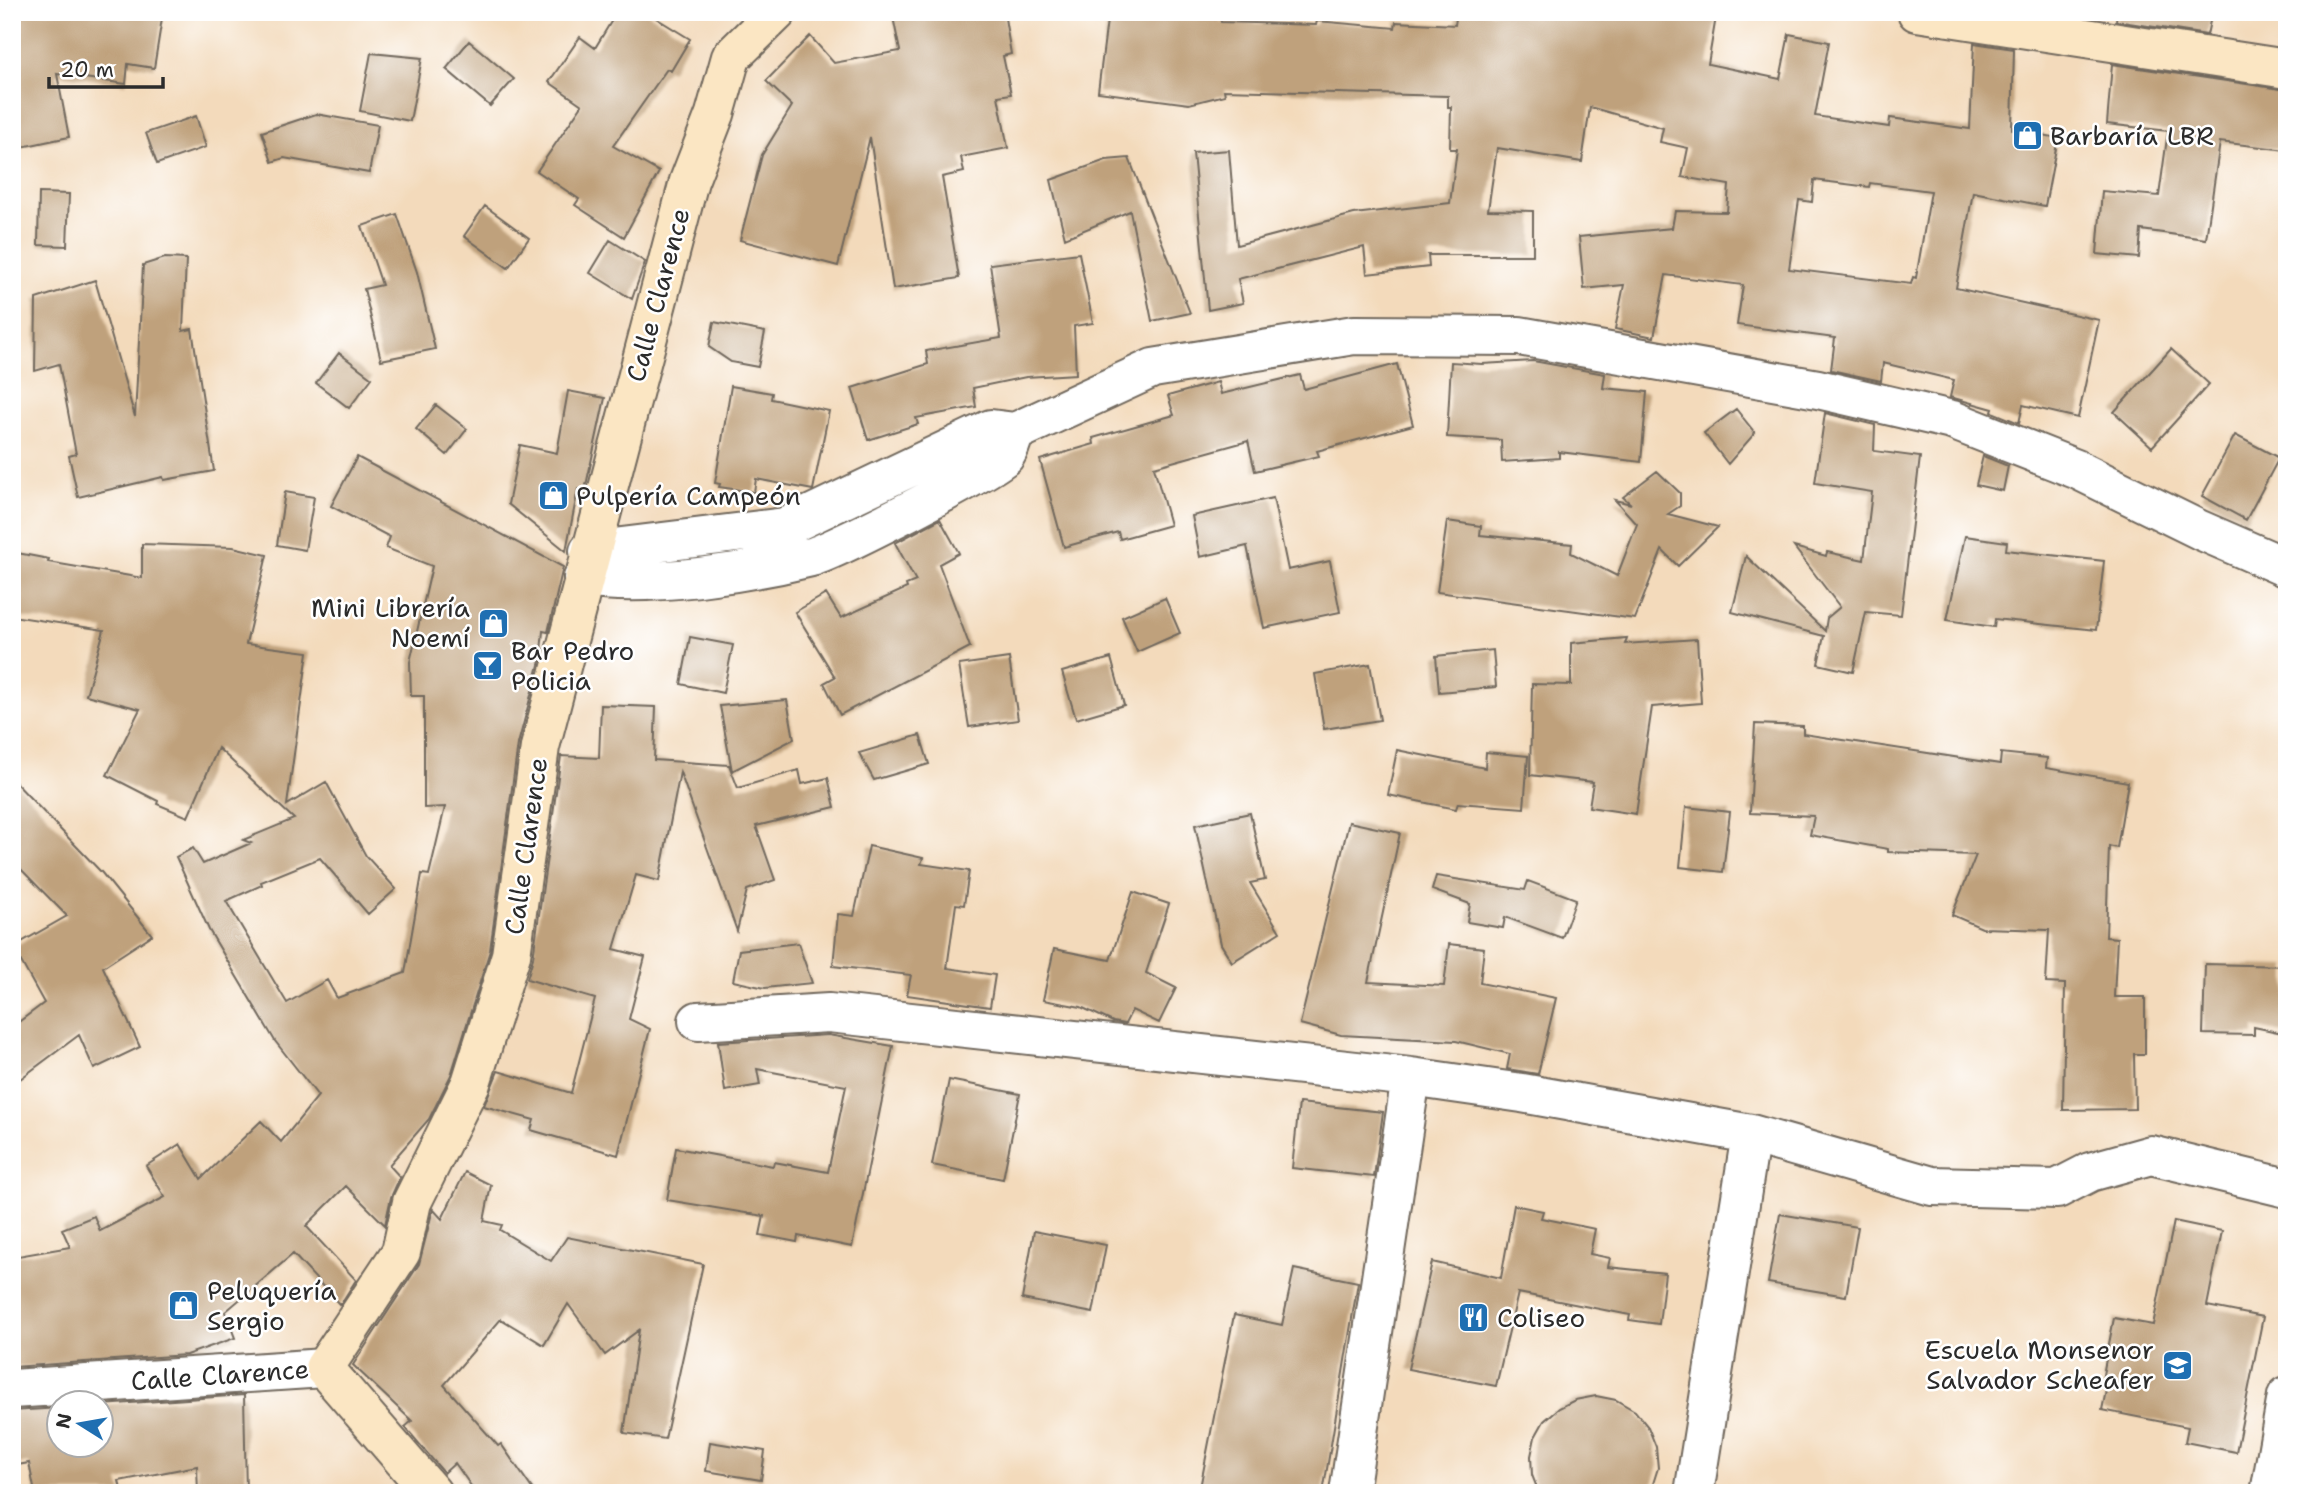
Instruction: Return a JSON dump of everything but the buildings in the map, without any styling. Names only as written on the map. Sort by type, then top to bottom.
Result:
[{"type":"street","name":"Calle Clarence","points":[[12,1389],[324,1368],[401,1252],[412,1202],[471,1083],[511,955],[540,747],[689,181],[715,114],[731,57],[777,12]]},
{"type":"street","points":[[1917,12],[2287,69]]},
{"type":"street","points":[[586,565],[785,527],[991,429],[1015,432],[1153,368],[1354,335],[1519,336],[1818,389],[1952,421],[2076,469],[2200,530],[2287,568]]},
{"type":"street","points":[[698,1021],[829,1013],[1411,1077],[1522,1093],[1751,1134],[1931,1186],[2057,1189],[2090,1172],[2151,1154],[2287,1188]]},
{"type":"street","points":[[1349,1493],[1411,1077]]},
{"type":"street","points":[[1694,1493],[1751,1134]]},
{"type":"street","points":[[324,1368],[432,1493]]},
{"type":"street","points":[[2270,1493],[2287,1396]]},
{"type":"place","name":"Barbaría LBR","points":[[2027,136]]},
{"type":"place","name":"Pulpería Campeón","points":[[553,496]]},
{"type":"place","name":"Mini Librería Noemí","points":[[493,623]]},
{"type":"place","name":"Bar Pedro Policia","points":[[488,666]]},
{"type":"place","name":"Peluquería Sergio","points":[[184,1306]]},
{"type":"place","name":"Coliseo","points":[[1474,1318]]},
{"type":"place","name":"Escuela Monsenor Salvador Scheafer","points":[[2177,1365]]}]
